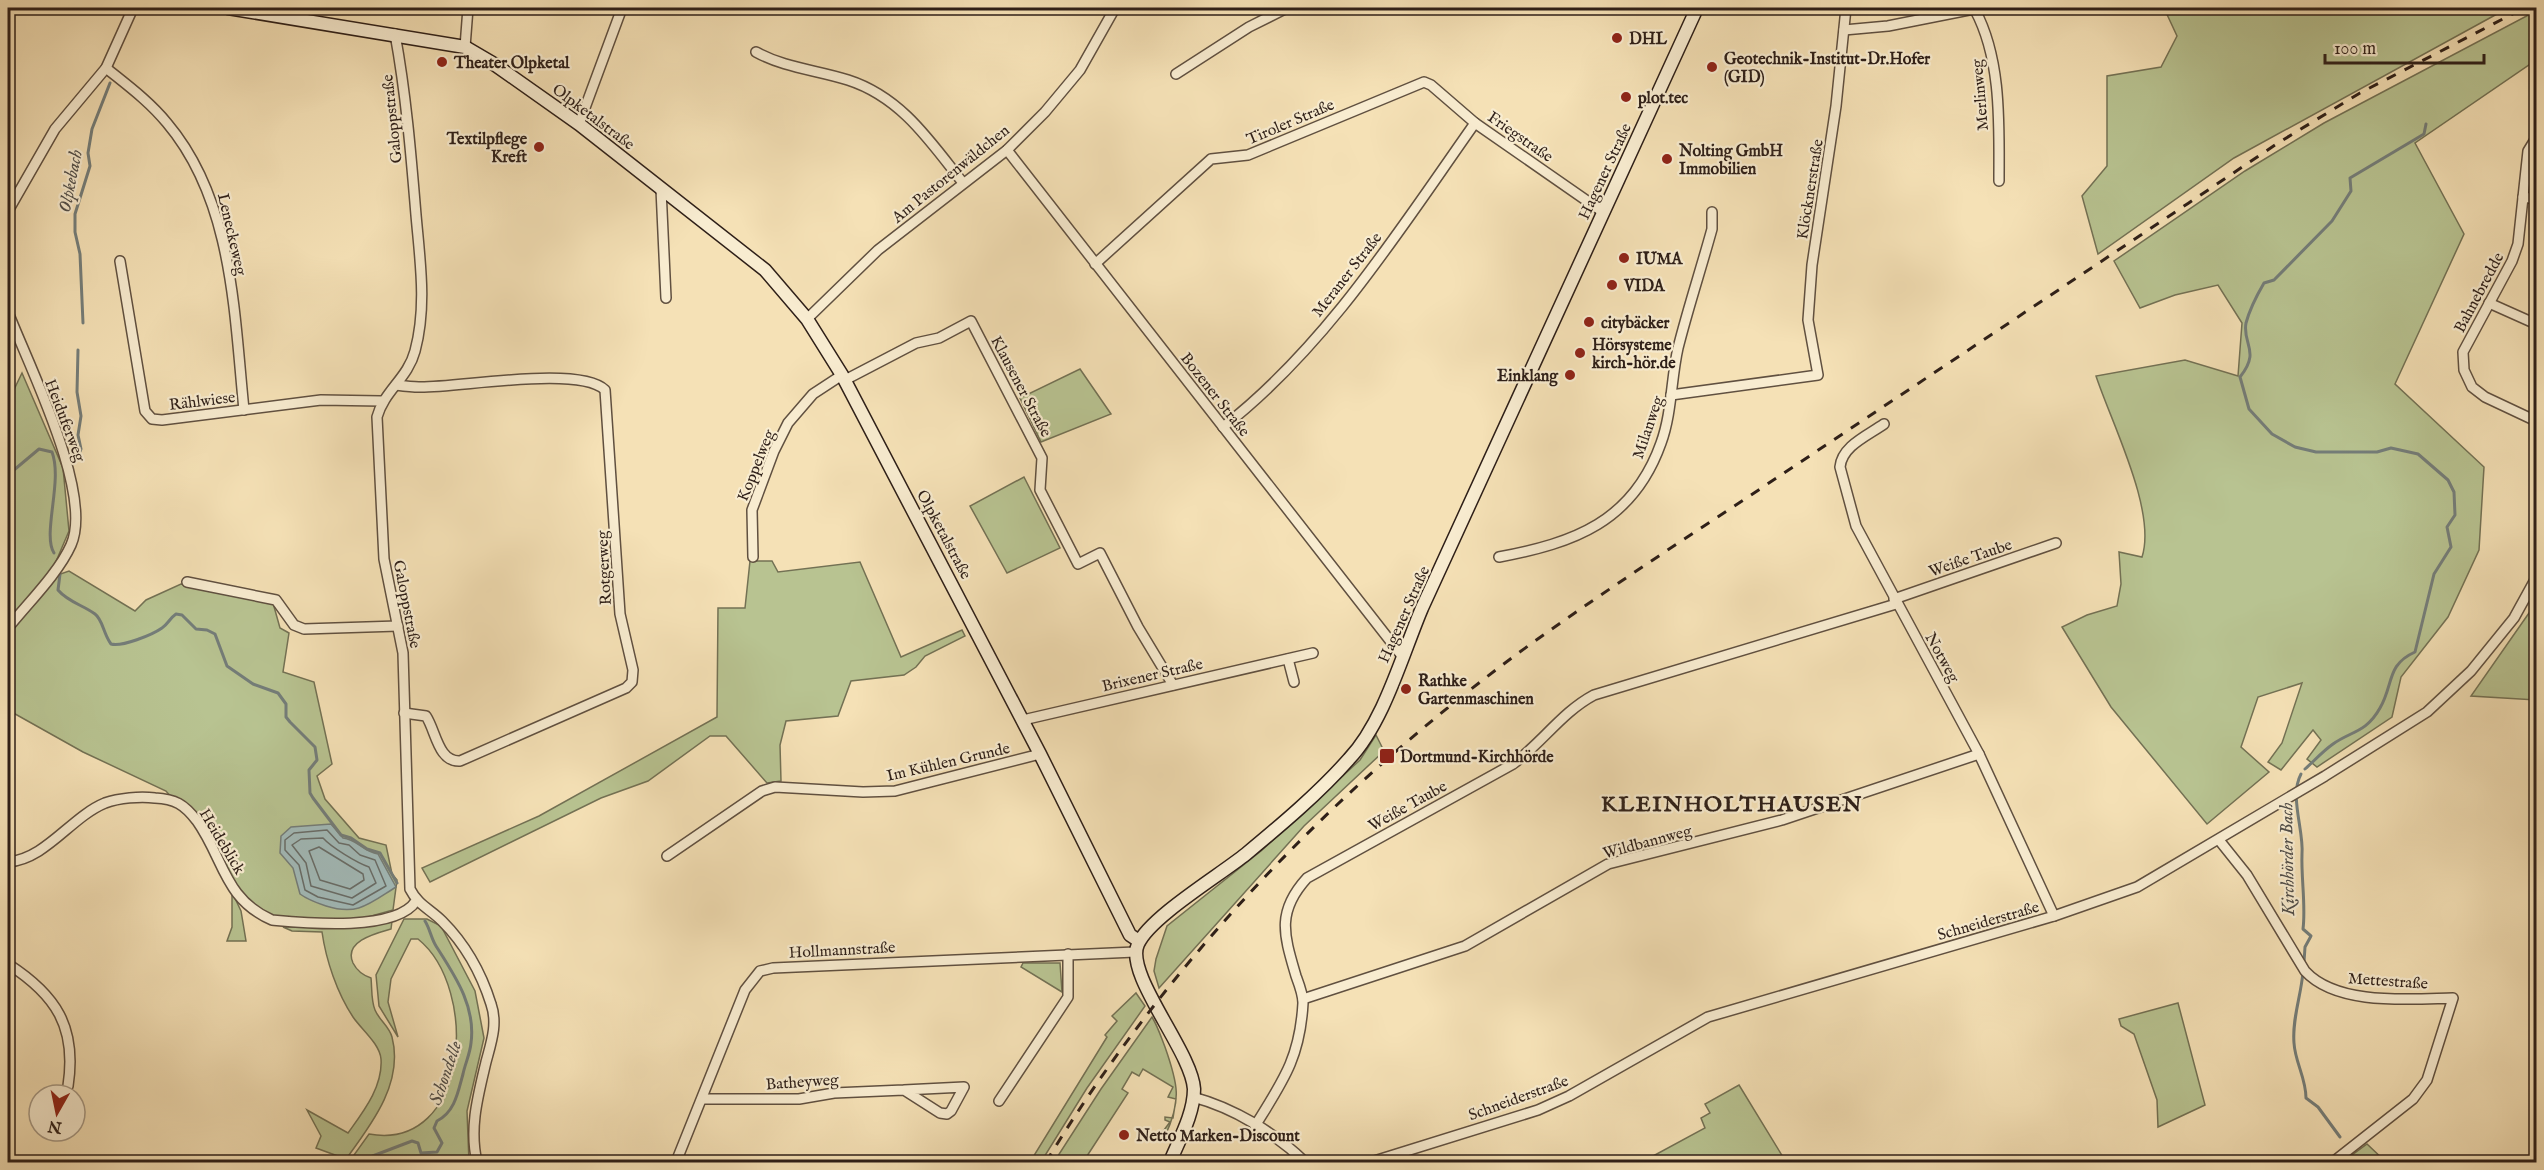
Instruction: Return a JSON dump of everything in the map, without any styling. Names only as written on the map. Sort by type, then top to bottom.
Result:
[{"type":"street","points":[[8,211],[55,129],[106,68],[133,8]]},
{"type":"street","name":"Olpketalstraße","points":[[228,8],[465,47],[495,64],[579,124],[765,270],[807,319],[844,378],[1023,720],[1137,947]]},
{"type":"street","points":[[465,47],[468,8]]},
{"type":"street","points":[[579,124],[622,8]]},
{"type":"street","name":"Am Pastorenwäldchen","points":[[807,319],[878,250],[1007,150],[1045,112],[1080,70],[1115,8]]},
{"type":"street","points":[[1176,74],[1249,27],[1287,8]]},
{"type":"street","name":"Hagener Straße","points":[[1137,947],[1157,921],[1246,854],[1352,757],[1375,718],[1697,8]]},
{"type":"street","name":"Klöcknerstraße","points":[[1818,375],[1808,320],[1846,8]]},
{"type":"street","name":"Merlinweg","points":[[1844,30],[1888,26],[1977,9],[1990,45],[1997,104],[1999,181]]},
{"type":"street","name":"Galoppstraße","points":[[395,34],[406,100],[423,298],[415,350],[407,370],[381,401],[377,417],[384,559],[403,652],[408,878],[416,902]]},
{"type":"street","points":[[756,52],[778,64],[834,76],[878,93],[915,122],[963,183]]},
{"type":"street","name":"Leneckeweg","points":[[106,68],[141,96],[166,122],[200,171],[215,207],[234,316],[244,410]]},
{"type":"street","name":"Friegstraße","points":[[1424,82],[1431,85],[1475,123],[1603,212]]},
{"type":"street","name":"Tiroler Straße","points":[[1095,264],[1211,159],[1248,155],[1424,82]]},
{"type":"street","name":"Meraner Straße","points":[[1223,427],[1246,409],[1333,317],[1372,268],[1475,123]]},
{"type":"street","name":"Bahnebredde","points":[[2536,138],[2528,151],[2518,244],[2463,352],[2464,370],[2472,387],[2485,398],[2536,421]]},
{"type":"street","name":"Bozener Straße","points":[[1007,150],[1402,656]]},
{"type":"street","points":[[661,189],[666,298]]},
{"type":"street","points":[[2523,197],[2536,199]]},
{"type":"street","points":[[1671,395],[1678,350],[1712,229],[1712,212]]},
{"type":"street","name":"Rählwiese","points":[[120,261],[145,411],[152,419],[162,420],[321,400],[381,401]]},
{"type":"street","points":[[2489,303],[2536,324]]},
{"type":"street","name":"Heiduferweg","points":[[8,312],[70,468],[75,529],[71,545],[55,570],[8,628]]},
{"type":"street","name":"Klausener Straße","points":[[844,378],[916,343],[939,338],[971,321],[1042,458],[1040,490],[1078,564],[1100,553],[1138,627],[1173,685]]},
{"type":"street","name":"Milanweg","points":[[1498,557],[1541,549],[1581,535],[1605,520],[1630,497],[1647,473],[1661,442],[1671,395],[1818,375]]},
{"type":"street","name":"Koppelweg","points":[[753,556],[752,510],[774,451],[788,423],[813,394],[844,378]]},
{"type":"street","name":"Rotgerweg","points":[[396,385],[420,388],[511,379],[575,380],[599,384],[605,390],[620,614],[633,670],[632,682],[626,688],[460,761],[453,761],[443,754],[426,716],[404,713]]},
{"type":"street","name":"Notweg","points":[[1884,424],[1847,450],[1841,458],[1840,467],[1856,526],[1979,754],[2054,916]]},
{"type":"street","name":"Weiße Taube","points":[[1255,1126],[1291,1069],[1300,1030],[1303,999],[1288,946],[1285,919],[1293,894],[1307,878],[1514,764],[1532,750],[1576,705],[1594,695],[1895,601],[2056,543]]},
{"type":"street","name":"Schneiderstraße","points":[[1371,1162],[1538,1110],[1569,1096],[1708,1017],[2054,916],[2137,887],[2303,790],[2427,712],[2470,671],[2514,618],[2536,578]]},
{"type":"street","points":[[187,582],[276,600],[294,625],[304,630],[398,626]]},
{"type":"street","name":"Brixener Straße","points":[[1023,720],[1313,653]]},
{"type":"street","points":[[1288,659],[1294,682]]},
{"type":"street","name":"Im Kühlen Grunde","points":[[667,856],[762,791],[776,787],[863,792],[895,791],[1040,754]]},
{"type":"street","name":"Wildbannweg","points":[[1303,999],[1465,946],[1608,864],[1782,820],[1979,754]]},
{"type":"street","name":"Heideblick","points":[[8,862],[28,857],[105,803],[142,797],[174,799],[197,821],[238,897],[260,915],[272,920],[371,922],[402,914],[416,902]]},
{"type":"street","name":"Mettestraße","points":[[2219,840],[2247,875],[2305,971],[2326,988],[2349,994],[2385,998],[2453,998],[2427,1080],[2413,1099],[2333,1162]]},
{"type":"street","points":[[416,902],[440,919],[468,951],[492,1006],[494,1036],[477,1101],[474,1129],[477,1162]]},
{"type":"street","points":[[1137,947],[1148,989],[1182,1054],[1194,1086],[1193,1097],[1170,1162]]},
{"type":"street","name":"Hollmannstraße","points":[[676,1162],[745,990],[760,971],[773,968],[1068,954],[1137,947]]},
{"type":"street","points":[[999,1101],[1068,997],[1068,954]]},
{"type":"street","points":[[8,964],[40,988],[63,1020],[70,1051],[68,1083]]},
{"type":"street","name":"Batheyweg","points":[[702,1099],[799,1099],[834,1093],[964,1087],[951,1112],[947,1114],[940,1113],[904,1090]]},
{"type":"street","points":[[1193,1097],[1214,1102],[1281,1142],[1305,1162]]},
{"type":"green space","points":[[2164,8],[2508,8],[2234,158],[2098,254],[2082,196],[2107,166],[2107,76],[2161,67],[2177,36]]},
{"type":"green space","points":[[2536,11],[2536,60],[2415,143],[2464,234],[2395,384],[2484,467],[2479,550],[2448,617],[2401,677],[2392,717],[2317,767],[2307,759],[2321,740],[2313,730],[2281,770],[2268,762],[2282,743],[2302,683],[2258,697],[2241,747],[2269,772],[2207,824],[2111,707],[2062,627],[2087,615],[2117,606],[2121,584],[2119,552],[2142,557],[2145,538],[2138,492],[2096,376],[2185,360],[2238,376],[2242,323],[2218,285],[2175,295],[2140,308],[2114,261],[2245,171],[2324,123]]},
{"type":"green space","points":[[1080,369],[1111,414],[1041,442],[1020,398]]},
{"type":"green space","points":[[22,373],[63,468],[69,531],[49,578],[69,571],[135,611],[146,600],[181,584],[273,603],[280,628],[289,633],[283,672],[314,682],[332,764],[317,776],[325,799],[359,838],[386,845],[392,874],[397,880],[393,910],[357,920],[272,920],[244,904],[207,838],[166,791],[83,752],[8,710],[8,402]]},
{"type":"green space","points":[[1024,477],[1060,548],[1007,573],[970,506]]},
{"type":"green space","points":[[750,561],[772,561],[778,572],[860,562],[901,657],[962,630],[965,636],[925,656],[916,667],[904,675],[851,681],[838,716],[786,721],[780,745],[781,781],[767,783],[726,736],[710,736],[648,781],[601,798],[430,882],[422,868],[539,816],[717,717],[718,608],[745,608]]},
{"type":"green space","points":[[2536,603],[2536,700],[2471,696]]},
{"type":"green space","points":[[1376,735],[1384,751],[1304,826],[1159,988],[1154,971],[1167,926],[1261,851],[1360,760]]},
{"type":"green space","points":[[232,892],[241,911],[246,941],[227,941],[232,927]]},
{"type":"green space","points":[[404,919],[427,919],[441,926],[475,991],[484,1038],[467,1111],[469,1162],[349,1162],[369,1134],[402,1133],[428,1118],[445,1093],[454,1062],[456,1027],[451,993],[438,962],[418,939],[411,939],[391,979],[388,1002],[398,1037],[379,1006],[376,975]]},
{"type":"green space","points":[[392,921],[391,929],[363,939],[353,949],[351,955],[358,970],[371,978],[374,1006],[391,1033],[394,1054],[393,1071],[383,1103],[346,1159],[316,1148],[321,1136],[307,1110],[348,1133],[366,1108],[379,1079],[380,1053],[342,998],[329,965],[322,932],[292,931],[283,927],[360,927]]},
{"type":"green space","points":[[1023,963],[1060,963],[1062,992],[1021,967]]},
{"type":"green space","points":[[1136,993],[1145,1006],[1087,1088],[1041,1162],[1030,1162],[1107,1037],[1105,1035],[1117,1021],[1112,1016]]},
{"type":"green space","points":[[2178,1003],[2205,1105],[2158,1127],[2157,1100],[2134,1034],[2121,1026],[2119,1019]]},
{"type":"green space","points":[[1152,1017],[1173,1071],[1176,1099],[1168,1097],[1173,1087],[1143,1069],[1139,1076],[1132,1072],[1122,1089],[1128,1093],[1087,1156],[1076,1159],[1074,1162],[1054,1162],[1101,1089]]},
{"type":"green space","points":[[1739,1085],[1786,1162],[1642,1162],[1705,1128],[1701,1118],[1710,1113],[1705,1104]]},
{"type":"green space","points":[[1165,1117],[1172,1118],[1165,1136],[1161,1134],[1170,1122],[1165,1120]]},
{"type":"green space","points":[[2367,1144],[2386,1162],[2343,1162],[2344,1161]]},
{"type":"water","points":[[331,824],[343,838],[378,854],[396,887],[363,907],[347,910],[323,905],[300,894],[293,868],[280,853],[281,836],[291,827]]},
{"type":"waterway","name":"Olpkebach","points":[[83,323],[80,254],[75,232],[75,214],[90,166],[88,153],[92,129],[110,83]]},
{"type":"waterway","name":"Kirchhörder Bach","points":[[2305,769],[2333,744],[2364,727],[2375,716],[2395,669],[2406,657],[2415,652],[2434,574],[2451,547],[2447,527],[2455,515],[2454,492],[2448,480],[2418,454],[2391,448],[2377,452],[2316,452],[2295,447],[2272,434],[2249,409],[2240,377],[2246,368],[2250,354],[2245,330],[2246,323],[2264,283],[2274,280],[2332,221],[2351,191],[2350,178],[2424,134],[2426,124]]},
{"type":"waterway","name":"Olpkebach","points":[[77,459],[81,449],[78,435],[81,416],[77,392],[78,350]]},
{"type":"waterway","name":"Schondelle","points":[[8,475],[39,449],[52,452],[55,477],[50,533],[54,553]]},
{"type":"waterway","name":"Schondelle","points":[[60,574],[58,590],[66,598],[98,617],[111,644],[129,642],[151,634],[164,626],[176,614],[182,615],[196,629],[207,630],[215,634],[227,666],[253,684],[278,693],[286,704],[286,717],[315,747],[317,760],[309,770],[310,793],[313,798],[341,835],[351,838],[367,849],[380,853],[397,883]]},
{"type":"waterway","name":"Kirchhörder Bach","points":[[2301,774],[2296,792],[2302,845],[2303,929],[2311,936],[2305,947],[2304,962]]},
{"type":"waterway","name":"Schondelle","points":[[365,1162],[370,1157],[412,1141],[418,1143],[421,1153],[437,1152],[442,1143],[434,1128],[437,1121],[448,1112],[455,1101],[470,1051],[472,1029],[467,1004],[457,980],[434,943],[425,921]]},
{"type":"waterway","name":"Kirchhörder Bach","points":[[2303,972],[2294,1025],[2296,1057],[2306,1098],[2318,1107],[2340,1137]]},
{"type":"waterway","name":"Kirchhörder Bach","points":[[2357,1156],[2363,1162]]},
{"type":"railway","points":[[1046,1162],[1093,1089],[1144,1018],[1257,885],[1318,823],[1448,707],[1517,654],[1622,581],[2278,143],[2360,93],[2524,8]]},
{"type":"place","name":"DHL","points":[[1617,38]]},
{"type":"place","name":"Theater Olpketal","points":[[442,62]]},
{"type":"place","name":"Geotechnik-Institut-Dr.Hofer (GID)","points":[[1712,67]]},
{"type":"place","name":"plot.tec","points":[[1626,97]]},
{"type":"place","name":"Textilpflege Kreft","points":[[539,147]]},
{"type":"place","name":"Nolting GmbH Immobilien","points":[[1667,159]]},
{"type":"place","name":"IUMA","points":[[1624,258]]},
{"type":"place","name":"VIDA","points":[[1612,285]]},
{"type":"place","name":"citybäcker","points":[[1589,322]]},
{"type":"place","name":"Hörsysteme kirch-hör.de","points":[[1580,353]]},
{"type":"place","name":"Einklang","points":[[1570,375]]},
{"type":"place","name":"Rathke Gartenmaschinen","points":[[1406,689]]},
{"type":"place","name":"Dortmund-Kirchhörde","points":[[1387,756]]},
{"type":"place","name":"Netto Marken-Discount","points":[[1124,1135]]},
{"type":"district","name":"KLEINHOLTHAUSEN","points":[[1732,803]]}]
